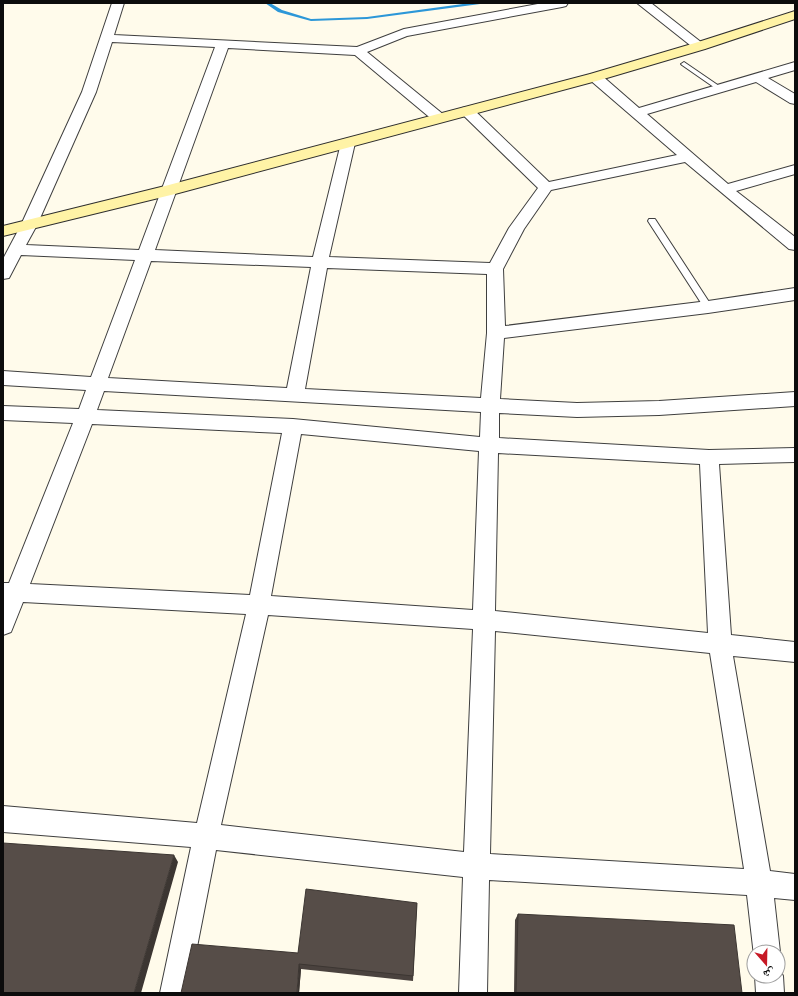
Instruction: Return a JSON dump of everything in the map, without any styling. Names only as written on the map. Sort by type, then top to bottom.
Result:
[{"type":"main road","points":[[3,230],[29,225],[169,190],[595,77],[700,46],[795,15]]},
{"type":"street","points":[[3,274],[29,225],[89,92],[118,3]]},
{"type":"street","points":[[107,38],[358,51],[404,33],[562,3]]},
{"type":"street","points":[[643,3],[700,46]]},
{"type":"street","points":[[3,625],[10,593],[85,416],[223,44]]},
{"type":"street","points":[[358,51],[439,118]]},
{"type":"street","points":[[637,113],[795,66]]},
{"type":"street","points":[[595,77],[725,189],[795,245]]},
{"type":"street","points":[[757,78],[795,100]]},
{"type":"street","points":[[467,111],[546,187]]},
{"type":"street","points":[[295,395],[320,262],[348,143]]},
{"type":"street","points":[[473,993],[490,406],[496,333],[495,269],[517,228],[546,187],[688,157]]},
{"type":"street","points":[[725,189],[795,169]]},
{"type":"street","points":[[16,250],[495,269]]},
{"type":"street","points":[[496,333],[708,307],[795,294]]},
{"type":"street","points":[[3,378],[577,410],[660,408],[795,399]]},
{"type":"street","points":[[3,412],[293,426],[490,445],[709,456],[795,455]]},
{"type":"street","points":[[174,993],[206,836],[258,605],[293,426]]},
{"type":"street","points":[[709,456],[720,644],[759,883],[765,944]]},
{"type":"street","points":[[10,593],[258,605],[484,620],[795,652]]},
{"type":"street","points":[[3,819],[206,836],[477,866],[759,883],[795,887]]},
{"type":"lane","points":[[684,64],[720,89]]},
{"type":"lane","points":[[652,221],[708,307]]},
{"type":"building","points":[[3,843],[174,855],[134,993],[3,993]]},
{"type":"building","points":[[306,889],[417,903],[413,976],[299,964],[297,993],[181,993],[192,944],[298,953]]},
{"type":"building","points":[[518,914],[734,925],[742,993],[516,993]]},
{"type":"waterway","points":[[267,3],[280,11],[311,20],[367,18],[480,3]]}]
